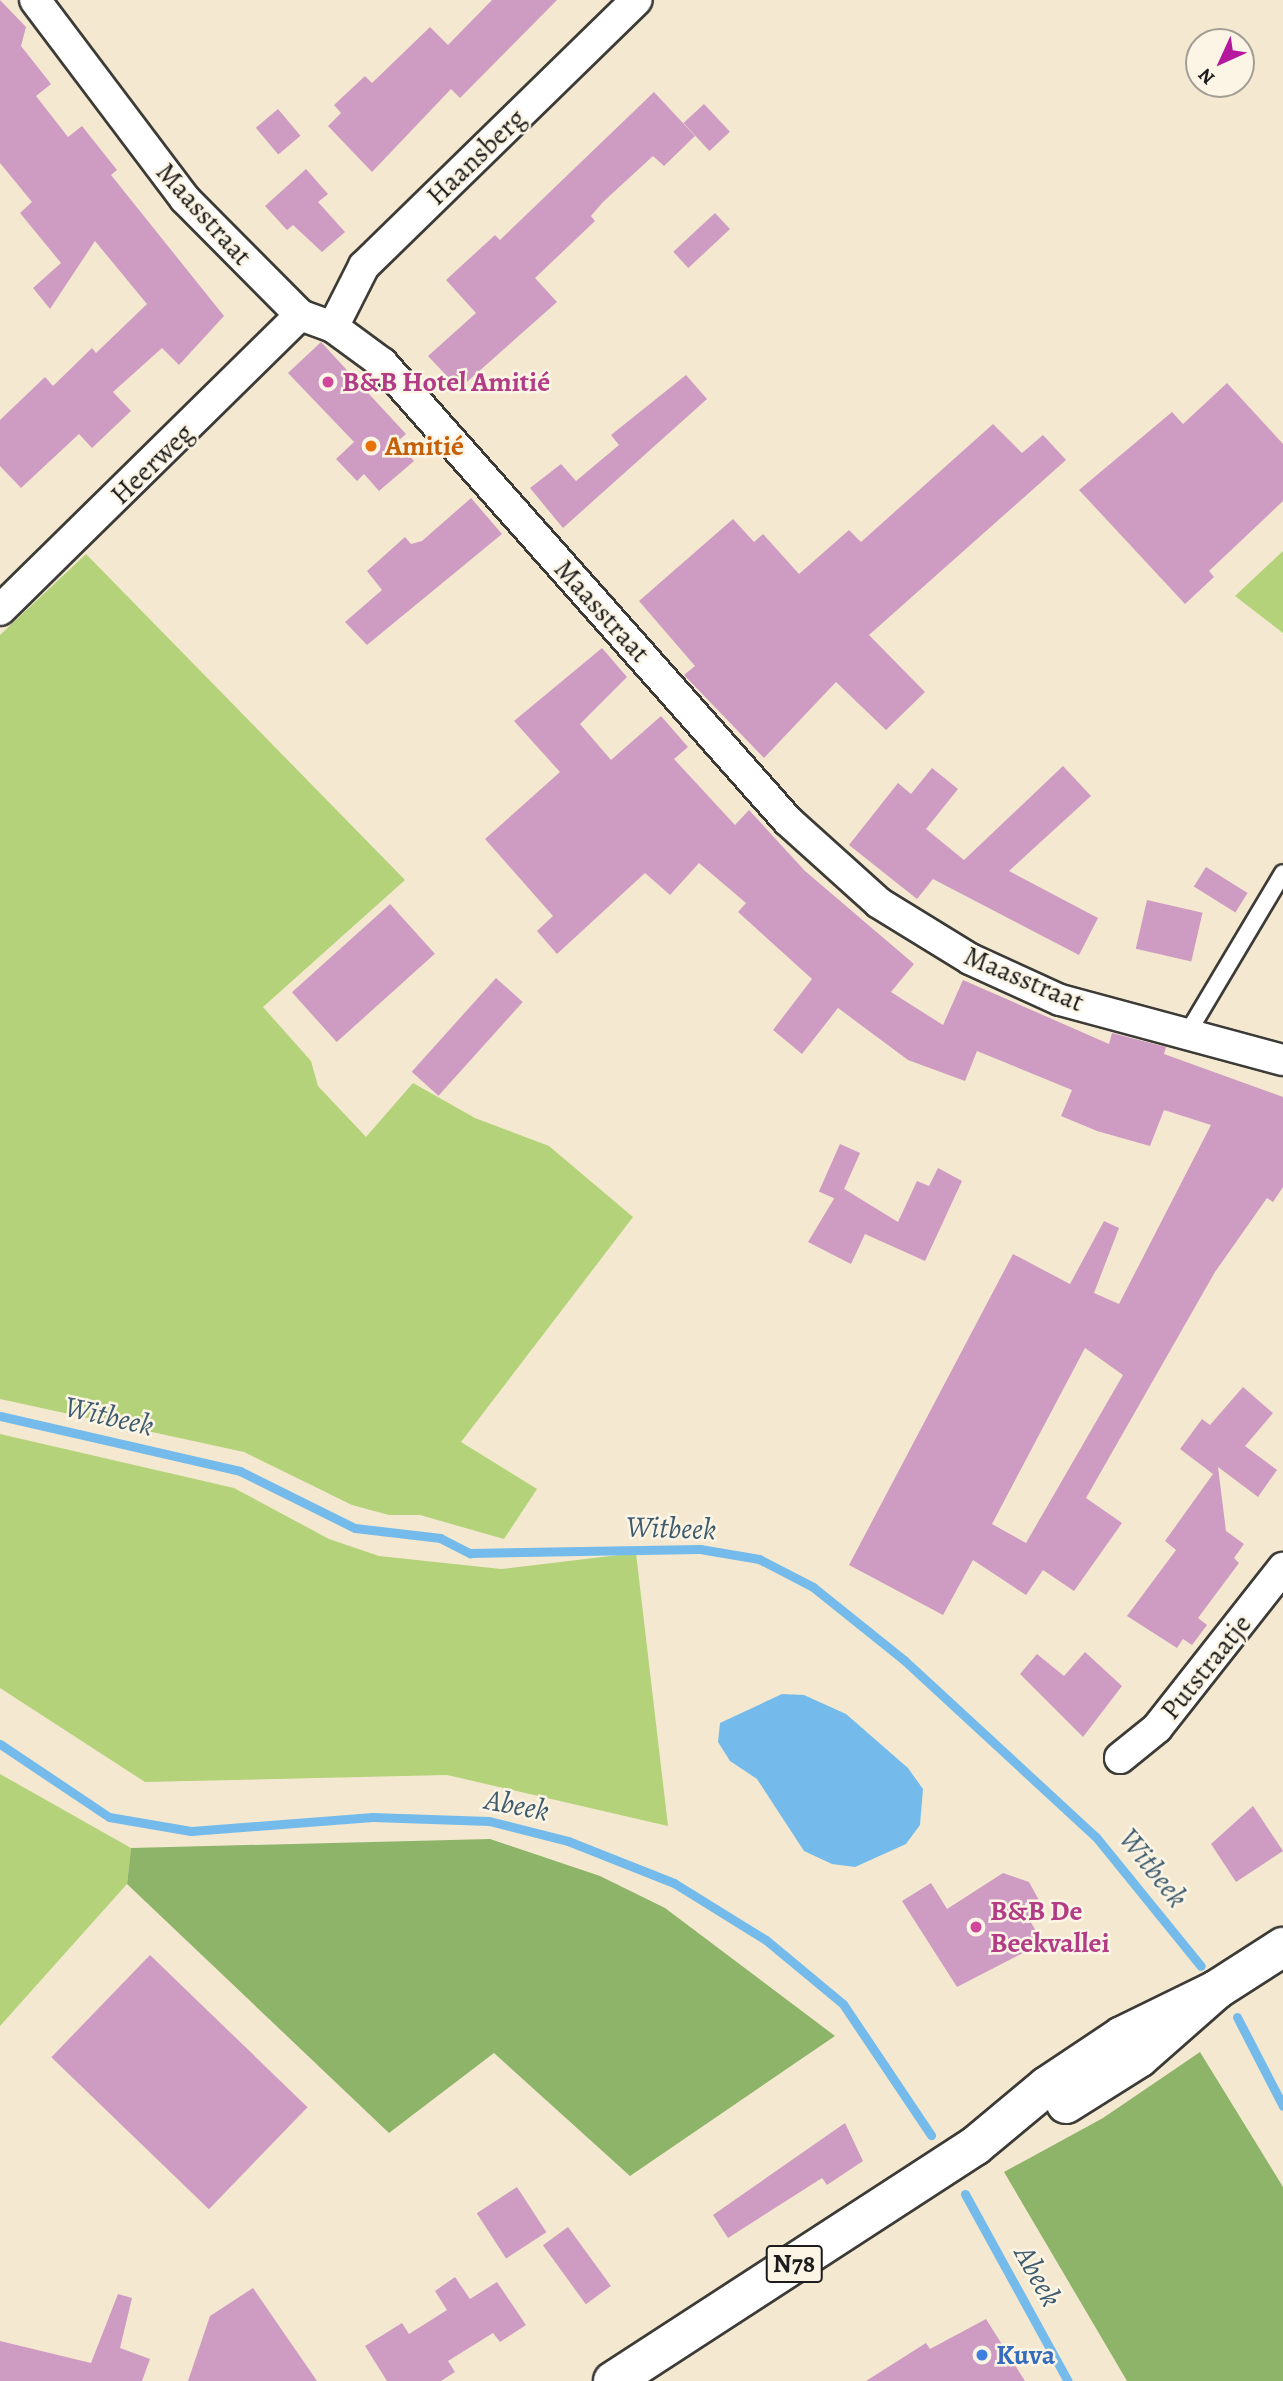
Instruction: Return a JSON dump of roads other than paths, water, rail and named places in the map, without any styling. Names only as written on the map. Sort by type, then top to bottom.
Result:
[{"type":"main road","name":"N78","points":[[613,2381],[975,2146],[1047,2086],[1122,2036],[1216,1990],[1283,1947]]},
{"type":"street","name":"Maasstraat","points":[[35,0],[185,200],[300,315],[333,327],[382,363],[788,821],[879,904],[970,959],[1060,1000],[1283,1060]]},
{"type":"street","name":"Haansberg","points":[[333,327],[364,266],[637,0]]},
{"type":"street","name":"Heerweg","points":[[0,610],[300,315]]},
{"type":"street","name":"Putstraatje","points":[[1120,1758],[1157,1728],[1283,1568]]},
{"type":"lane","points":[[1187,1034],[1283,873]]},
{"type":"water","points":[[782,1694],[804,1695],[846,1714],[908,1768],[923,1789],[920,1825],[906,1844],[855,1867],[832,1864],[804,1851],[757,1779],[730,1761],[718,1742],[720,1723]]},
{"type":"waterway","name":"Witbeek","points":[[0,1416],[240,1471],[355,1528],[440,1538],[470,1553],[700,1549],[759,1559],[813,1587],[904,1660],[1096,1837],[1201,1966]]},
{"type":"waterway","name":"Abeek","points":[[0,1744],[109,1817],[191,1831],[372,1817],[489,1821],[568,1841],[674,1883],[766,1940],[843,2004],[931,2135]]},
{"type":"waterway","name":"Witbeek","points":[[1237,2017],[1283,2106]]},
{"type":"waterway","name":"Abeek","points":[[965,2194],[1068,2381]]},
{"type":"place","name":"B&B Hotel Amitié","points":[[328,382]]},
{"type":"place","name":"Amitié","points":[[371,446]]},
{"type":"place","name":"B&B De Beekvallei","points":[[976,1927]]},
{"type":"place","name":"Kuva","points":[[982,2355]]}]
